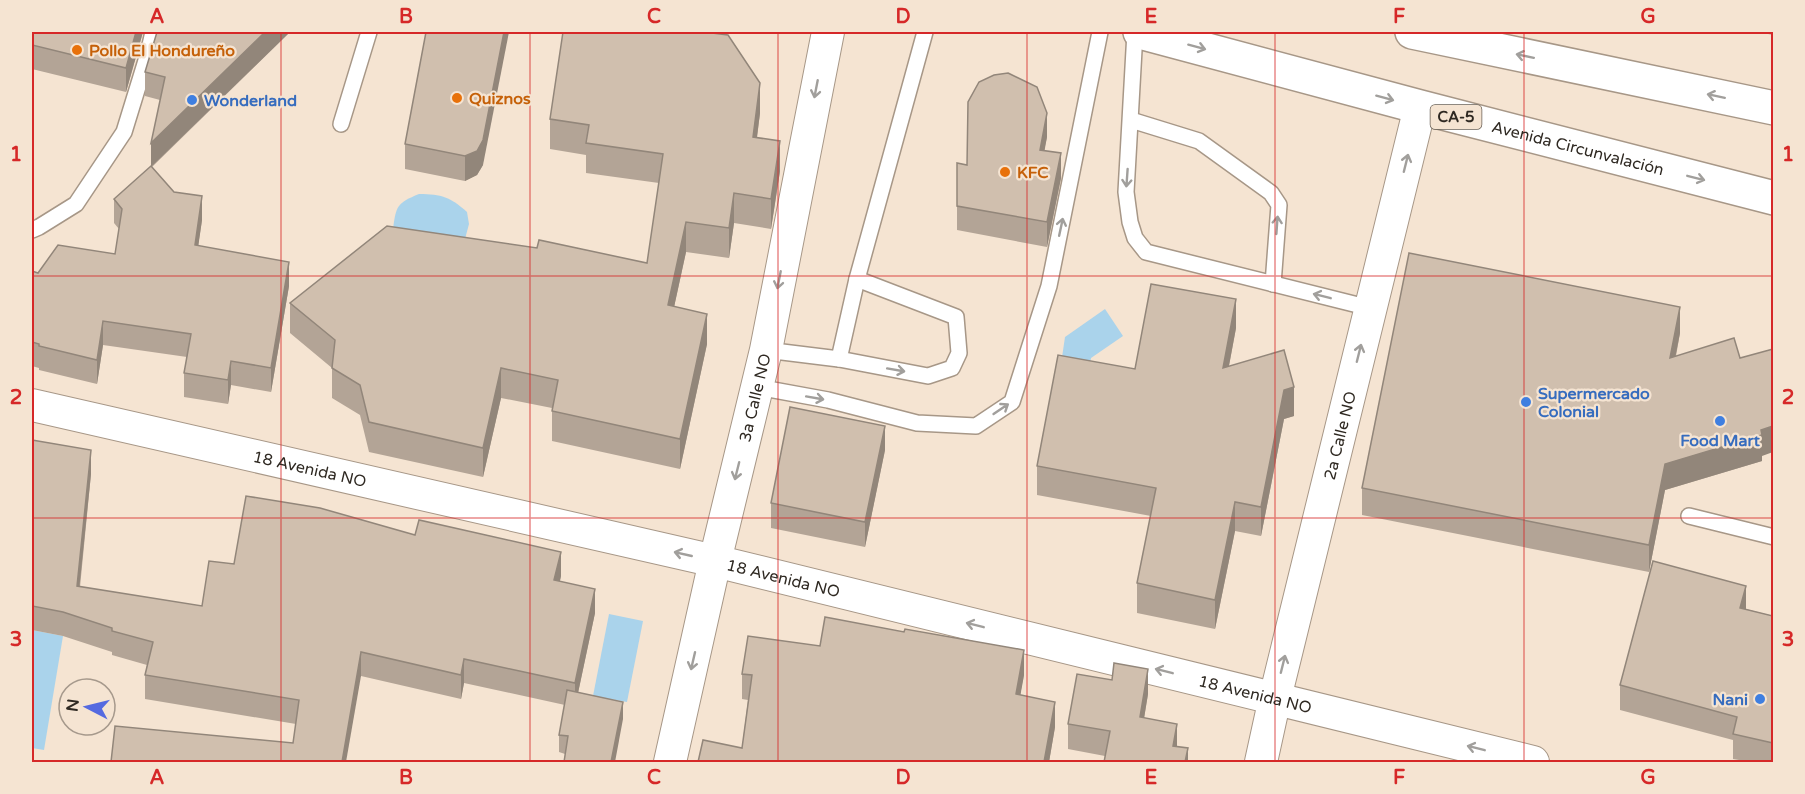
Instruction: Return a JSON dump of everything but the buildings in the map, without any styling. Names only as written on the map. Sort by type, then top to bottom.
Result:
[{"type":"highway","name":"Avenida Circunvalación","points":[[1140,32],[1773,198]]},
{"type":"highway","points":[[1425,33],[1773,108]]},
{"type":"street","name":"3a Calle NO","points":[[670,762],[766,350],[828,32]]},
{"type":"street","name":"2a Calle NO","points":[[1261,762],[1420,107]]},
{"type":"street","name":"18 Avenida NO","points":[[32,405],[715,561],[1533,762]]},
{"type":"lane","points":[[32,230],[76,204],[124,132],[153,32]]},
{"type":"lane","points":[[340,124],[369,32]]},
{"type":"lane","points":[[839,359],[857,279],[925,32]]},
{"type":"lane","points":[[757,387],[828,400],[917,423],[976,426],[1012,402],[1049,286],[1100,32]]},
{"type":"lane","points":[[1136,32],[1126,192],[1130,222],[1135,238],[1146,252],[1370,308]]},
{"type":"lane","points":[[1131,120],[1199,141],[1271,192],[1278,206],[1273,284]]},
{"type":"lane","points":[[766,350],[839,359],[928,376],[952,368],[959,353],[956,317],[857,279]]},
{"type":"lane","points":[[1689,516],[1773,537]]},
{"type":"water","points":[[419,194],[445,197],[467,212],[469,224],[465,239],[393,229],[399,206]]},
{"type":"water","points":[[1105,309],[1123,336],[1091,358],[1088,375],[1060,371],[1065,337]]},
{"type":"water","points":[[609,614],[643,621],[627,702],[593,696]]},
{"type":"water","points":[[32,630],[63,636],[44,750],[32,748]]},
{"type":"place","name":"Pollo El Hondureño","points":[[77,50]]},
{"type":"place","name":"Quiznos","points":[[457,98]]},
{"type":"place","name":"Wonderland","points":[[192,100]]},
{"type":"place","name":"KFC","points":[[1005,172]]},
{"type":"place","name":"Supermercado Colonial","points":[[1526,402]]},
{"type":"place","name":"Food Mart","points":[[1720,421]]},
{"type":"place","name":"Nani","points":[[1760,699]]}]
